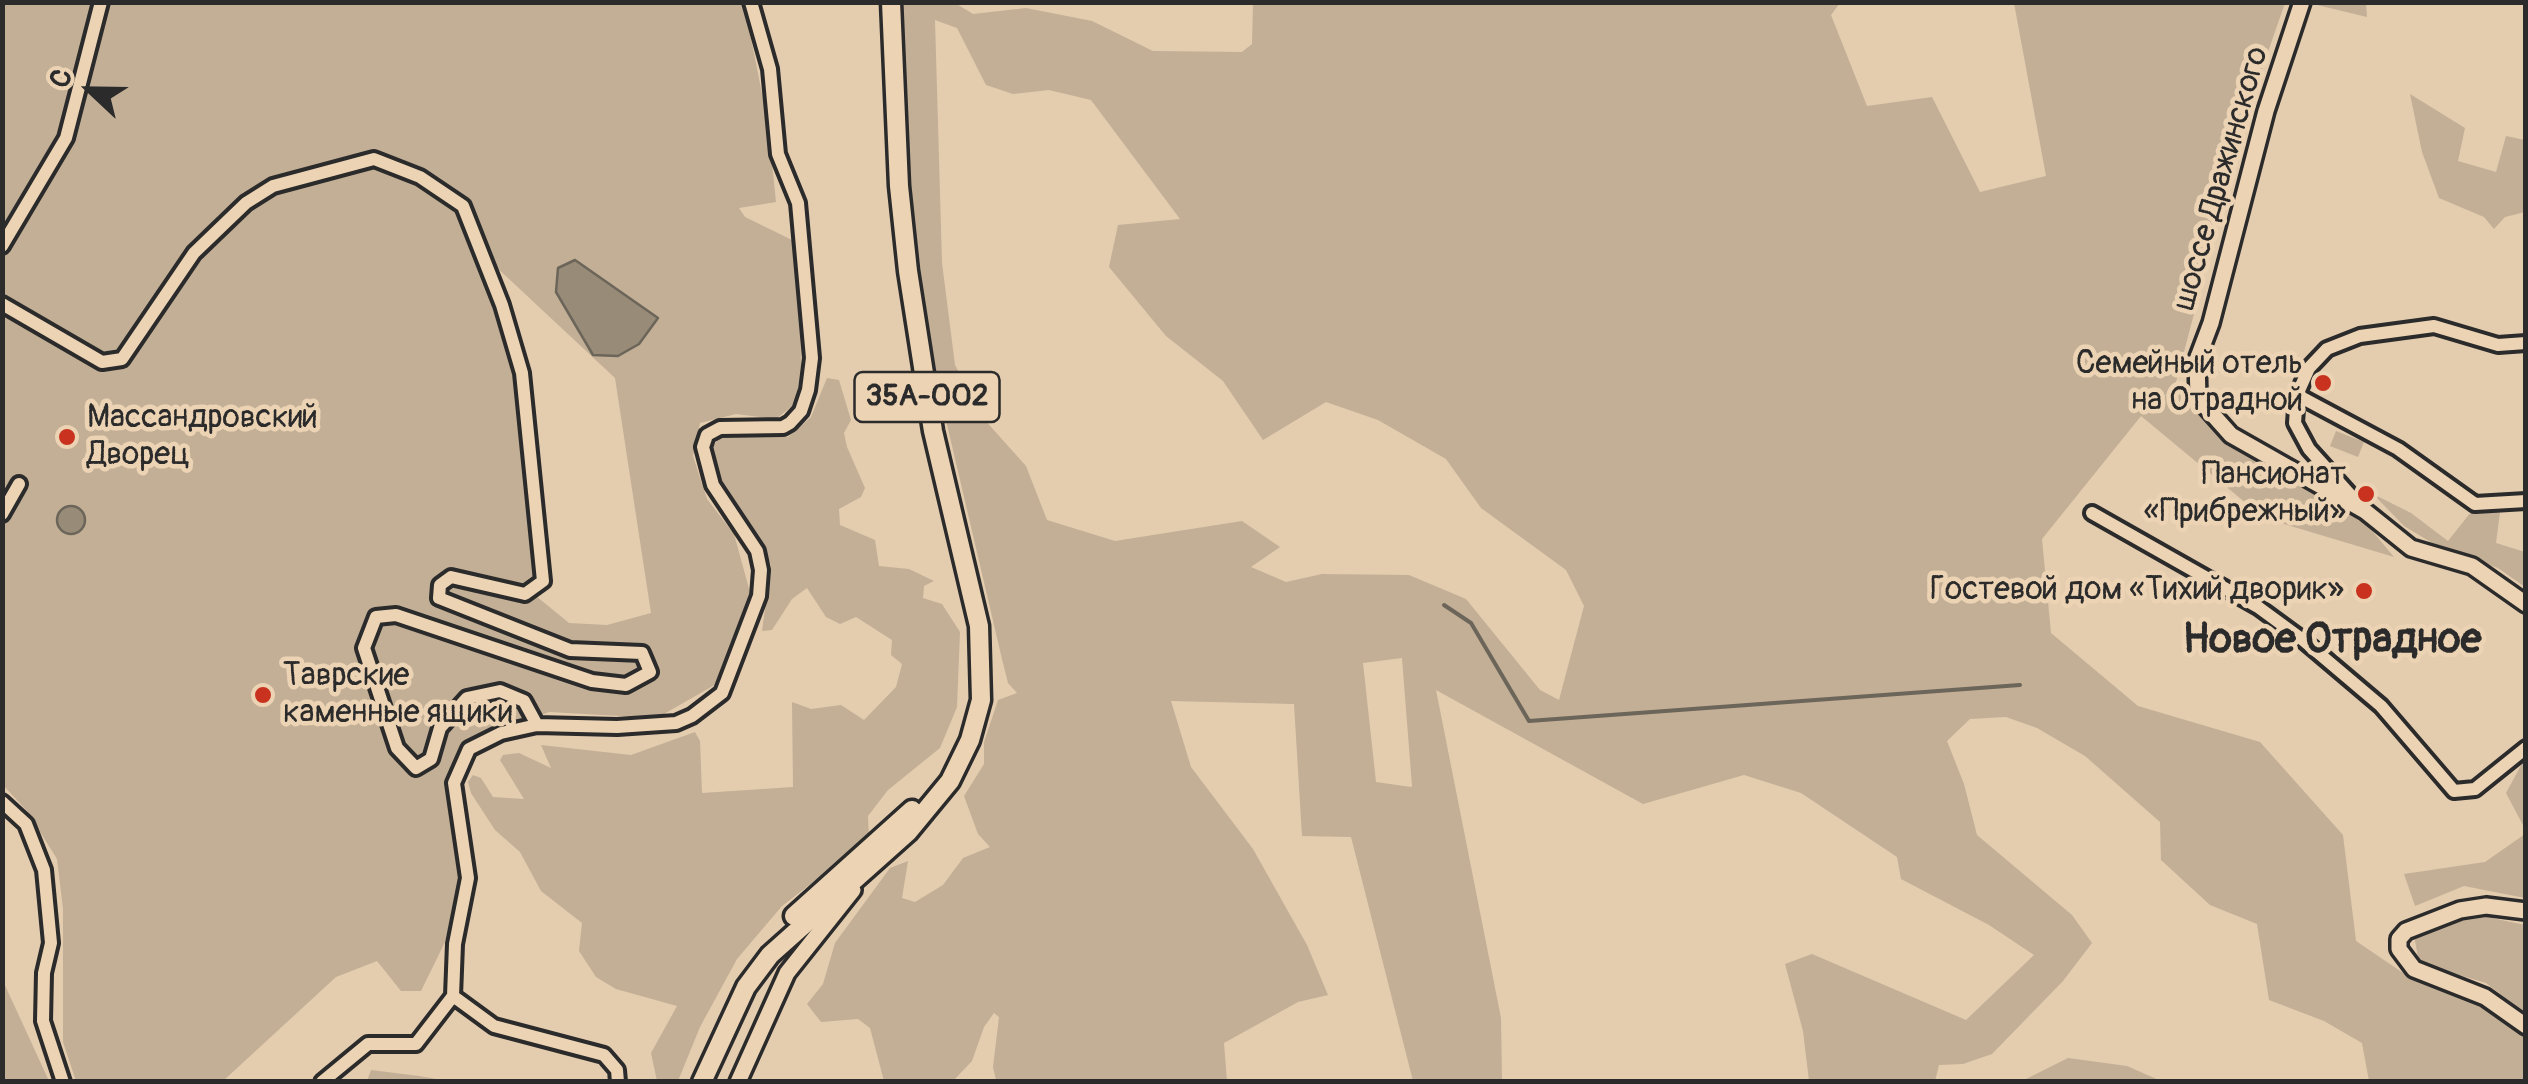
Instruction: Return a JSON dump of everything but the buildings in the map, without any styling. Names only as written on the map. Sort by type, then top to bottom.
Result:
[{"type":"highway","name":"35А-002","points":[[694,1082],[733,994],[764,947],[925,796],[952,754],[972,698],[970,629],[904,328],[893,241],[882,2]]},
{"type":"highway","name":"35А-002","points":[[702,1082],[746,987],[770,955],[886,853],[950,780],[977,720],[984,677],[979,626],[934,431],[898,186],[891,2]]},
{"type":"main road","name":"шоссе Дражинского","points":[[2302,2],[2266,111],[2195,380],[2198,398],[2231,434],[2364,512],[2411,548],[2472,566],[2508,588],[2526,606]]},
{"type":"main road","points":[[738,1082],[787,973],[823,923],[886,853]]},
{"type":"main road","points":[[2526,910],[2486,906],[2460,910],[2406,932],[2399,939],[2399,949],[2414,968],[2484,997],[2526,1026]]},
{"type":"street","points":[[2,246],[66,138],[101,2]]},
{"type":"street","points":[[322,1082],[368,1044],[416,1044],[453,996],[455,944],[468,878],[454,783],[469,749],[501,733],[536,725],[617,727],[676,723],[722,693],[758,596],[761,570],[757,551],[712,485],[703,447],[707,435],[720,428],[783,427],[790,422],[805,401],[812,358],[798,204],[778,154],[770,69],[751,2]]},
{"type":"street","points":[[2,304],[102,362],[122,359],[194,253],[246,203],[273,186],[374,159],[420,177],[464,206],[502,304],[522,373],[543,581],[525,594],[450,576],[440,585],[440,598],[570,650],[642,654],[650,672],[626,685],[592,681],[396,614],[376,617],[364,648],[398,748],[416,768],[431,759],[440,728],[466,698],[500,690],[524,701],[536,725]]},
{"type":"street","points":[[2364,512],[2300,436],[2294,423],[2297,395],[2309,368],[2327,349],[2360,336],[2434,326],[2498,345],[2526,343]]},
{"type":"street","points":[[2297,395],[2398,449],[2475,504],[2526,502]]},
{"type":"street","points":[[2,514],[18,484]]},
{"type":"street","points":[[2092,514],[2258,607],[2302,640],[2381,706],[2454,791],[2475,788],[2526,748]]},
{"type":"street","points":[[2,802],[26,824],[44,870],[51,943],[44,973],[43,1021],[63,1082]]},
{"type":"street","points":[[453,996],[494,1026],[604,1056],[617,1070],[618,1082]]},
{"type":"shaded area","points":[[2,3],[744,3],[768,124],[776,202],[739,208],[745,217],[792,240],[800,301],[801,366],[796,403],[776,419],[736,414],[700,423],[693,456],[707,499],[734,534],[751,596],[718,683],[657,718],[549,712],[460,746],[445,781],[460,879],[445,942],[421,991],[401,991],[377,961],[336,977],[223,1081],[76,1081],[63,1042],[63,909],[57,859],[27,811],[3,785]],"holes":[[[493,264],[615,378],[651,613],[607,625],[569,623],[536,596],[510,344]]]},
{"type":"shaded area","points":[[900,3],[955,3],[973,14],[1026,8],[1092,21],[1153,51],[1242,52],[1252,44],[1253,3],[1840,3],[1831,15],[1867,106],[1932,97],[1980,192],[2046,176],[2014,3],[2285,3],[2247,112],[2175,386],[2213,429],[2353,508],[2394,557],[2264,518],[2141,416],[2042,539],[2051,633],[2138,706],[2260,742],[2343,835],[2356,941],[2412,979],[2473,1002],[2525,1035],[2525,1081],[2369,1081],[2362,1043],[2324,1021],[2269,1000],[2257,924],[2210,905],[2161,860],[2160,822],[2085,756],[2037,728],[2006,717],[1970,719],[1947,741],[1964,784],[1977,835],[2072,915],[2092,943],[2063,981],[1992,1054],[1963,1064],[1939,1065],[1935,1081],[1809,1081],[1803,1031],[1785,964],[1812,954],[1966,1020],[2034,955],[1989,925],[1901,879],[1897,857],[1801,793],[1744,775],[1643,804],[1436,690],[1501,1018],[1502,1081],[1413,1081],[1351,837],[1302,836],[1294,704],[1171,701],[1191,767],[1253,849],[1307,945],[1328,995],[1298,1002],[1224,1043],[1227,1081],[996,1080],[993,1067],[999,1017],[994,1013],[984,1027],[972,1061],[953,1081],[884,1081],[870,1028],[858,1019],[821,1022],[807,1004],[823,984],[835,943],[890,868],[908,861],[902,898],[915,902],[943,885],[963,858],[990,847],[978,834],[964,796],[984,764],[984,742],[998,700],[1017,693],[1008,683],[941,399],[908,215]],"holes":[[[935,20],[957,28],[986,85],[1013,94],[1049,90],[1091,100],[1180,219],[1118,225],[1109,267],[1166,336],[1223,381],[1263,440],[1326,402],[1378,420],[1446,459],[1481,508],[1566,570],[1584,606],[1559,700],[1540,690],[1466,599],[1409,575],[1322,574],[1286,582],[1251,567],[1280,547],[1242,521],[1115,541],[1047,520],[1026,466],[983,418],[955,365],[942,263]],[[1402,658],[1412,786],[1411,787],[1376,782],[1363,663]]]},
{"type":"shaded area","points":[[2309,3],[2366,3],[2367,17]]},
{"type":"shaded area","points":[[2410,94],[2465,128],[2458,161],[2496,172],[2506,136],[2525,140],[2525,212],[2505,217],[2494,229],[2484,217],[2439,198],[2422,152]]},
{"type":"shaded area","points":[[575,260],[658,318],[639,344],[618,356],[593,355],[556,292],[558,268]]},
{"type":"shaded area","points":[[827,378],[839,380],[851,420],[844,433],[847,447],[865,488],[861,497],[839,509],[840,525],[875,540],[879,566],[909,569],[934,581],[924,586],[923,598],[942,604],[960,632],[957,707],[940,748],[888,790],[868,816],[869,839],[782,906],[737,959],[700,1027],[678,1081],[657,1081],[651,1053],[677,1006],[616,989],[596,977],[579,951],[582,923],[541,891],[520,852],[495,830],[468,782],[473,775],[481,778],[493,797],[524,799],[500,760],[503,755],[519,753],[551,768],[541,745],[631,755],[695,732],[700,741],[702,793],[793,787],[792,702],[811,709],[841,705],[864,720],[896,687],[902,664],[891,655],[892,640],[856,617],[840,624],[826,617],[807,588],[792,599],[772,630],[762,631],[771,565],[756,535],[714,480],[709,459],[710,448],[723,436],[788,437],[811,417]]},
{"type":"shaded area","points":[[2336,431],[2364,442],[2358,457],[2330,446]]},
{"type":"shaded area","points":[[2373,494],[2411,513],[2448,541],[2471,512],[2500,512],[2496,543],[2525,552],[2525,587],[2498,568],[2444,550],[2404,526]]},
{"type":"shaded area","points":[[71,506],[81,510],[85,520],[81,530],[71,534],[61,530],[57,520],[61,510]]},
{"type":"shaded area","points":[[2525,758],[2525,829],[2506,793]]},
{"type":"shaded area","points":[[2525,834],[2525,898],[2464,886],[2415,906],[2404,874],[2485,862]]},
{"type":"shaded area","points":[[2473,914],[2525,925],[2525,1013],[2486,983],[2419,963],[2414,935],[2443,920]]},
{"type":"shaded area","points":[[3,981],[49,1081],[3,1081]]},
{"type":"shaded area","points":[[2068,1058],[2127,1066],[2161,1081],[2022,1081]]},
{"type":"shaded area","points":[[371,1070],[419,1076],[448,1081],[367,1081]]},
{"type":"waterway","points":[[1444,605],[1471,623],[1529,721],[2020,685]]},
{"type":"place","name":"Семейный отель на Отрадной","points":[[2323,383]]},
{"type":"place","name":"Массандровский Дворец","points":[[67,437]]},
{"type":"place","name":"Пансионат «Прибрежный»","points":[[2366,494]]},
{"type":"place","name":"Гостевой дом «Тихий дворик»","points":[[2364,591]]},
{"type":"place","name":"Таврские каменные ящики","points":[[263,695]]},
{"type":"district","name":"Новое Отрадное","points":[[2332,641]]}]
